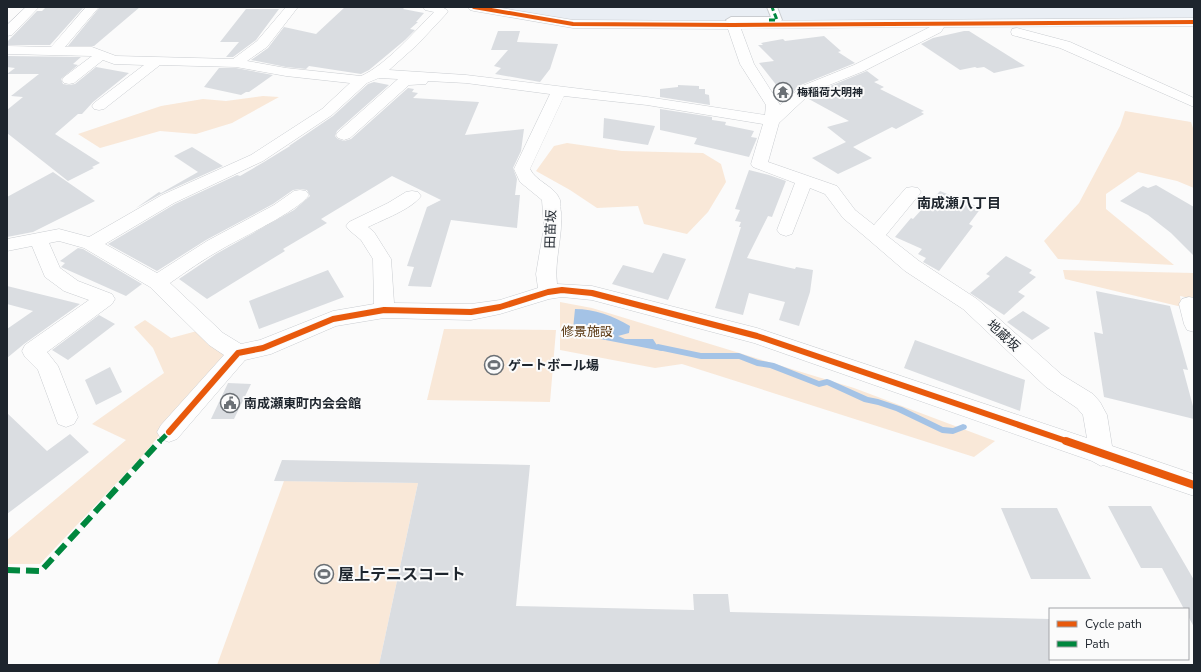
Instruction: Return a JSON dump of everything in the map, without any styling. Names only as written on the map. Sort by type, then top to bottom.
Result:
[{"type":"street","points":[[7,32],[33,7]]},
{"type":"street","points":[[55,50],[93,7]]},
{"type":"street","points":[[236,63],[262,44],[292,7]]},
{"type":"street","points":[[91,244],[168,199],[256,158],[327,112],[362,80],[377,74],[412,42],[442,11],[429,7]]},
{"type":"street","points":[[474,7],[573,24],[735,22],[1194,22]]},
{"type":"street","points":[[735,22],[777,20],[772,7]]},
{"type":"street","points":[[735,22],[747,64],[773,105],[772,121]]},
{"type":"street","points":[[772,121],[807,89],[859,68],[937,28],[938,23]]},
{"type":"street","points":[[1017,32],[1065,45],[1194,103]]},
{"type":"street","points":[[7,50],[92,52],[114,60],[236,63],[286,72],[362,80]]},
{"type":"street","points":[[69,80],[101,55]]},
{"type":"street","points":[[99,106],[156,62]]},
{"type":"street","points":[[377,74],[466,79],[647,101],[772,121]]},
{"type":"street","points":[[344,135],[405,81],[465,84],[475,81]]},
{"type":"street","name":"田苗坂","points":[[548,292],[546,274],[553,227],[551,200],[547,194],[526,178],[522,169],[559,91]]},
{"type":"street","name":"地蔵坂","points":[[772,121],[759,164],[831,190],[849,214],[875,236],[912,266],[970,304],[1054,381],[1085,402],[1092,409],[1095,416],[1101,455]]},
{"type":"street","points":[[786,230],[804,181]]},
{"type":"street","points":[[875,236],[912,192]]},
{"type":"street","points":[[158,282],[214,245],[280,209],[300,195]]},
{"type":"street","points":[[384,310],[382,259],[368,236],[355,226],[394,207],[412,196]]},
{"type":"street","points":[[7,245],[59,235],[91,244],[158,282],[216,339],[238,352],[263,348],[333,319],[384,310],[471,312],[500,307],[548,292],[562,290],[592,293],[757,336],[1101,455],[1194,485]]},
{"type":"street","points":[[39,240],[52,272],[71,286],[105,299],[34,351],[47,366],[66,417]]},
{"type":"street","points":[[1194,305],[1189,304],[1194,324]]},
{"type":"street","points":[[169,432],[238,352]]},
{"type":"shaded area","points":[[489,7],[1194,7],[1194,19],[576,22]]},
{"type":"green space","points":[[263,96],[279,97],[232,123],[196,134],[160,131],[100,148],[78,134],[161,106],[203,99],[226,101]]},
{"type":"green space","points":[[1125,111],[1191,122],[1194,131],[1194,188],[1177,181],[1138,172],[1106,194],[1106,209],[1174,265],[1058,259],[1044,241],[1079,203],[1120,126]]},
{"type":"green space","points":[[567,143],[622,151],[703,153],[721,164],[726,182],[708,212],[687,234],[644,224],[638,206],[597,208],[570,190],[536,171],[554,146]]},
{"type":"green space","points":[[1063,270],[1194,273],[1194,299],[1180,296],[1182,307],[1065,279]]},
{"type":"green space","name":"修景施設","points":[[560,302],[592,308],[854,388],[995,441],[974,457],[682,364],[655,368],[560,350]]},
{"type":"green space","points":[[145,320],[171,338],[197,331],[227,354],[144,454],[40,564],[7,564],[7,540],[126,440],[92,424],[164,373],[153,348],[134,327]]},
{"type":"green space","name":"ゲートボール場","points":[[444,329],[556,330],[550,402],[427,400]]},
{"type":"green space","name":"屋上テニスコート","points":[[284,481],[418,483],[379,665],[217,665]]},
{"type":"water","points":[[575,309],[597,312],[617,319],[630,326],[629,333],[618,336],[625,339],[653,339],[658,347],[666,349],[662,351],[590,337],[573,329]]},
{"type":"building","points":[[84,7],[50,45],[7,45],[7,42],[37,11],[42,11],[45,8]]},
{"type":"building","points":[[100,7],[140,7],[94,46],[68,46]]},
{"type":"building","points":[[345,7],[405,7],[403,9],[424,13],[416,22],[418,22],[410,29],[415,30],[405,40],[369,70],[361,74],[309,66],[306,69],[286,67],[251,60],[268,48],[284,27],[316,34]]},
{"type":"building","points":[[246,9],[279,9],[256,40],[233,57],[226,57],[239,42],[220,42]]},
{"type":"building","points":[[498,31],[520,31],[517,42],[558,44],[550,69],[540,82],[495,74],[501,68],[494,66],[508,50],[491,50]]},
{"type":"building","points":[[969,31],[1025,66],[994,73],[984,67],[960,70],[921,44],[933,38]]},
{"type":"building","points":[[824,36],[841,51],[838,52],[855,63],[801,85],[790,95],[781,95],[781,91],[759,63],[774,61],[758,45],[763,45],[761,43],[783,39],[785,41]]},
{"type":"building","points":[[7,56],[81,57],[73,64],[78,65],[61,79],[63,84],[69,85],[75,84],[96,67],[129,73],[93,102],[82,114],[78,114],[55,134],[100,163],[92,167],[94,168],[68,181],[7,133],[7,110],[23,97],[11,96],[39,74],[7,74],[15,68],[7,67]]},
{"type":"building","points":[[219,68],[236,68],[273,75],[249,92],[241,95],[204,87]]},
{"type":"building","points":[[867,71],[879,80],[874,82],[884,87],[880,89],[924,111],[921,112],[924,114],[896,129],[892,127],[853,147],[872,158],[838,174],[812,158],[846,142],[827,127],[849,121],[807,98],[813,93]]},
{"type":"building","points":[[374,82],[389,85],[337,131],[335,136],[338,139],[344,141],[351,139],[408,88],[414,89],[412,92],[418,93],[413,98],[479,102],[465,135],[524,129],[521,151],[513,168],[517,179],[515,195],[520,195],[517,228],[451,220],[431,287],[408,286],[414,267],[407,266],[427,207],[441,200],[392,176],[321,219],[327,223],[283,249],[285,251],[207,299],[179,279],[216,254],[294,210],[310,196],[307,190],[293,190],[273,204],[206,240],[157,271],[108,244],[175,204],[237,175],[240,176],[264,162],[333,116],[368,84]]},
{"type":"building","points":[[678,85],[699,86],[699,89],[705,89],[705,94],[709,95],[710,105],[660,97],[660,89],[678,87]]},
{"type":"building","points":[[660,109],[712,117],[712,120],[726,122],[725,125],[754,131],[751,137],[757,138],[749,157],[694,144],[697,138],[660,130]]},
{"type":"building","points":[[604,118],[655,126],[648,145],[603,138]]},
{"type":"building","points":[[192,147],[223,166],[161,194],[136,208],[159,192],[161,193],[198,172],[174,156]]},
{"type":"building","points":[[749,170],[786,181],[772,217],[768,216],[747,258],[795,269],[796,267],[813,270],[810,292],[799,326],[779,320],[785,302],[749,293],[743,315],[715,308],[741,227],[739,227],[741,222],[735,221],[740,210],[735,209]]},
{"type":"building","points":[[53,172],[95,201],[33,232],[7,237],[7,197]]},
{"type":"building","points":[[1156,185],[1194,207],[1194,256],[1171,233],[1148,215],[1120,201],[1143,186],[1148,188]]},
{"type":"building","points":[[940,191],[981,208],[969,224],[973,226],[939,271],[923,262],[926,258],[918,254],[922,249],[895,237],[911,218],[913,219],[923,208],[924,209]]},
{"type":"building","points":[[78,248],[83,249],[142,284],[126,296],[61,267],[65,263],[60,261]]},
{"type":"building","points":[[663,253],[686,259],[668,300],[612,284],[623,265],[653,273]]},
{"type":"building","points":[[1006,256],[1032,270],[1029,273],[1036,277],[1018,292],[1025,296],[1004,315],[970,293],[990,276],[986,274]]},
{"type":"building","points":[[328,270],[344,297],[259,329],[249,301]]},
{"type":"building","points":[[7,286],[80,304],[7,358],[7,329],[33,311],[7,304]]},
{"type":"building","points":[[1096,291],[1170,306],[1188,370],[1183,369],[1194,410],[1194,419],[1104,397],[1094,332],[1103,334]]},
{"type":"building","points":[[1023,311],[1050,328],[1032,340],[1007,322]]},
{"type":"building","points":[[99,315],[115,324],[68,360],[52,350]]},
{"type":"building","points":[[915,340],[1025,380],[1020,411],[904,368]]},
{"type":"building","points":[[110,367],[122,392],[96,405],[85,380]]},
{"type":"building","points":[[228,383],[251,384],[234,419],[211,419]]},
{"type":"building","points":[[7,413],[47,451],[70,434],[89,452],[7,514]]},
{"type":"building","points":[[282,460],[530,465],[516,606],[694,610],[693,594],[728,594],[730,612],[1049,619],[1050,665],[379,665],[418,483],[274,481]]},
{"type":"building","points":[[1108,506],[1151,506],[1194,580],[1194,627],[1189,618],[1189,608],[1183,608],[1162,568],[1141,568]]},
{"type":"building","points":[[1001,508],[1057,508],[1091,579],[1031,579]]},
{"type":"waterway","points":[[658,347],[701,356],[739,356],[757,363],[771,365],[819,384],[827,382],[867,400],[899,409],[942,430],[953,431],[963,427]]},
{"type":"marked path","points":[[769,20],[777,20],[772,7]]},
{"type":"marked path","points":[[7,570],[41,571],[169,432]]},
{"type":"cycle path","points":[[474,7],[573,24],[733,25],[1194,22]]},
{"type":"cycle path","points":[[169,432],[238,353],[263,348],[333,319],[384,310],[471,312],[500,307],[548,292],[562,290],[592,293],[757,336],[1194,485]]},
{"type":"place","name":"梅稲荷大明神","points":[[783,92]]},
{"type":"place","name":"ゲートボール場","points":[[494,365]]},
{"type":"place","name":"南成瀬東町内会会館","points":[[230,403]]},
{"type":"place","name":"屋上テニスコート","points":[[324,574]]},
{"type":"district","name":"南成瀬八丁目","points":[[959,203]]}]
